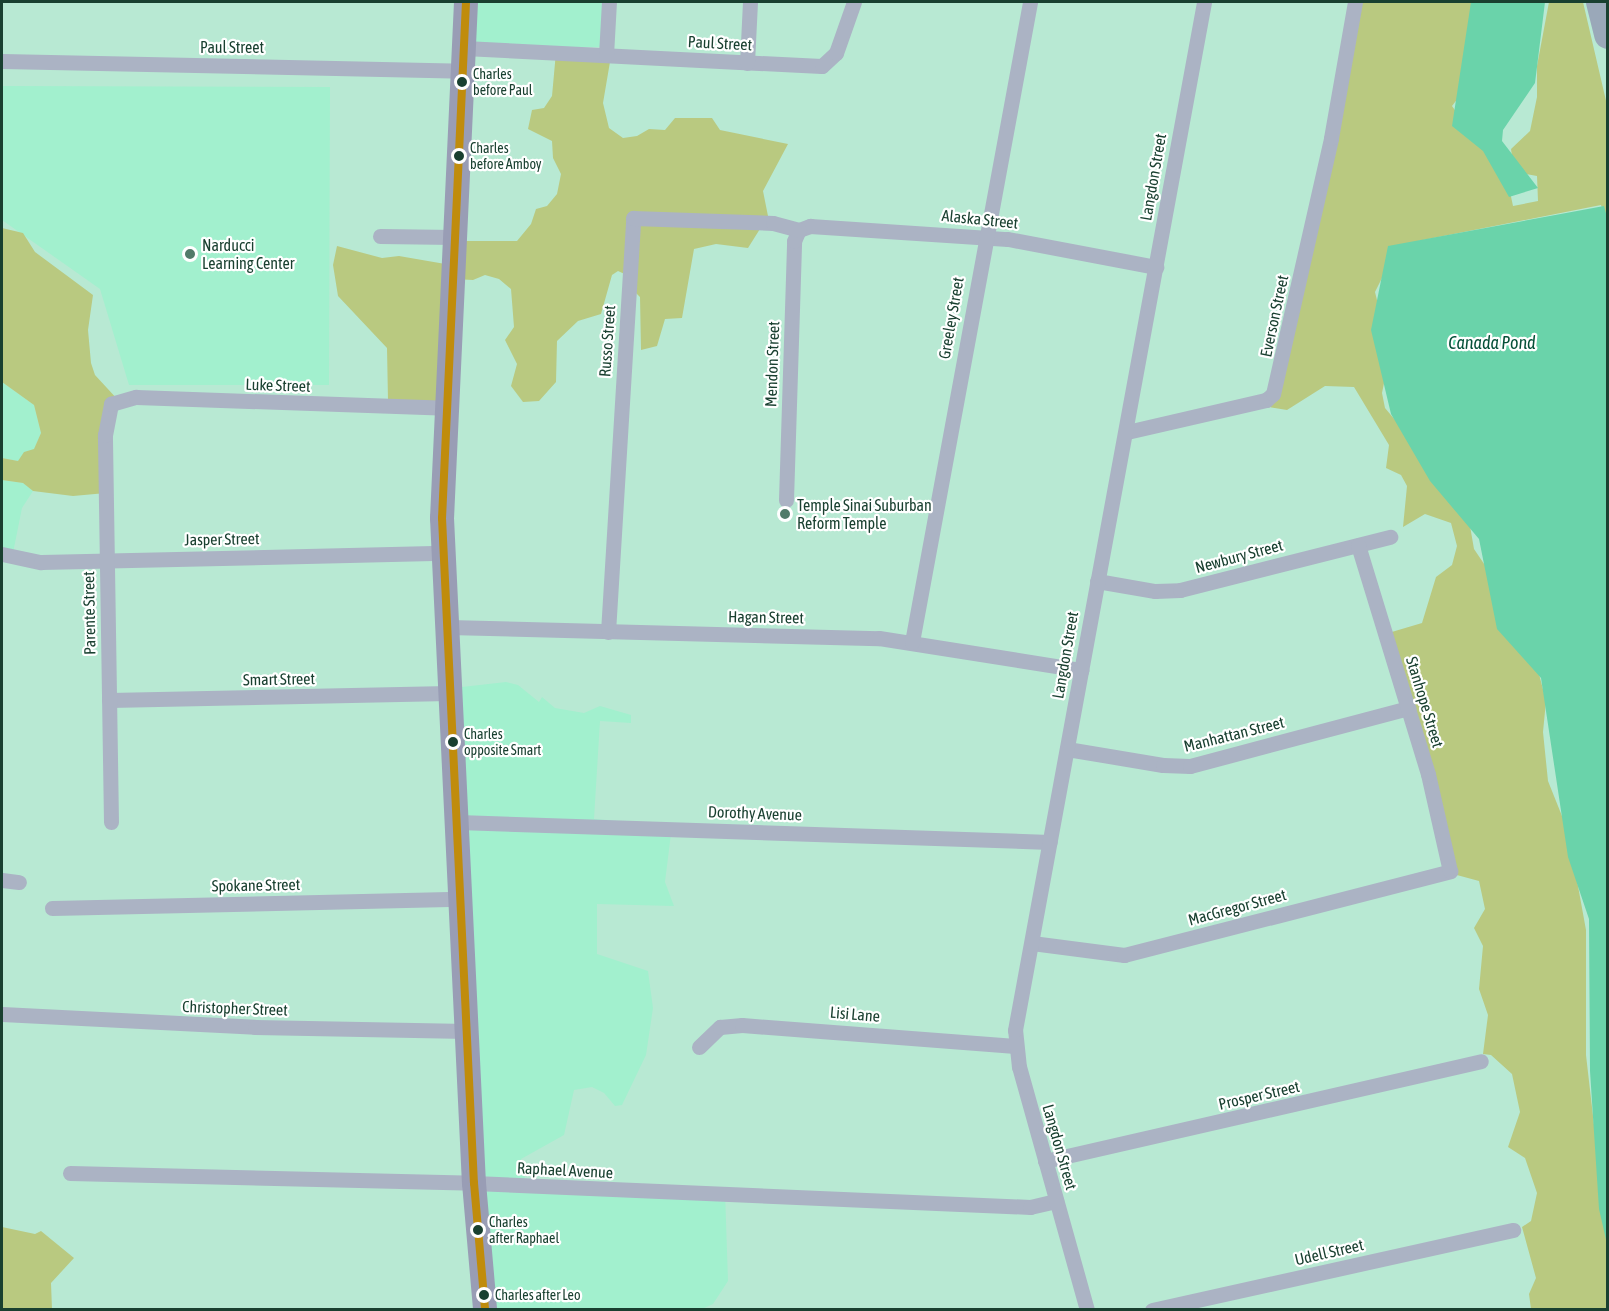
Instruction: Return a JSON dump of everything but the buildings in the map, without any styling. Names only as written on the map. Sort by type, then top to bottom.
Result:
[{"type":"highway","points":[[1600,2],[1608,35]]},
{"type":"main road","points":[[466,2],[446,408],[444,553],[474,1183],[485,1310]]},
{"type":"street","points":[[606,54],[609,2]]},
{"type":"street","points":[[747,63],[750,2]]},
{"type":"street","name":"Paul Street","points":[[2,61],[464,60],[606,54],[747,63],[829,63],[854,2]]},
{"type":"street","name":"Greeley Street","points":[[912,642],[984,237],[1030,2]]},
{"type":"street","name":"Langdon Street","points":[[1087,1310],[1015,1046],[1097,581],[1204,2]]},
{"type":"street","name":"Everson Street","points":[[1126,432],[1266,400],[1274,394],[1338,96],[1354,2]]},
{"type":"street","name":"Russo Street","points":[[608,632],[633,218],[773,223],[799,230]]},
{"type":"street","name":"Alaska Street","points":[[799,230],[810,226],[984,237],[1156,267]]},
{"type":"street","name":"Mendon Street","points":[[786,500],[794,241],[799,230]]},
{"type":"street","points":[[380,236],[454,237]]},
{"type":"street","name":"Luke Street","points":[[111,404],[136,398],[446,408]]},
{"type":"street","name":"Parente Street","points":[[111,404],[105,435],[111,822]]},
{"type":"street","name":"Newbury Street","points":[[1097,581],[1155,591],[1180,590],[1389,537]]},
{"type":"street","name":"Stanhope Street","points":[[1358,545],[1408,708],[1450,871]]},
{"type":"street","name":"Jasper Street","points":[[2,554],[41,562],[444,553]]},
{"type":"street","name":"Hagan Street","points":[[448,627],[860,637],[912,642],[1081,670]]},
{"type":"street","name":"Smart Street","points":[[109,700],[449,693]]},
{"type":"street","name":"Manhattan Street","points":[[1067,749],[1163,765],[1190,766],[1408,708]]},
{"type":"street","name":"Dorothy Avenue","points":[[458,822],[1050,842]]},
{"type":"street","name":"MacGregor Street","points":[[1032,943],[1124,955],[1450,871]]},
{"type":"street","points":[[2,879],[19,882]]},
{"type":"street","name":"Spokane Street","points":[[52,908],[460,899]]},
{"type":"street","name":"Christopher Street","points":[[2,1014],[255,1027],[466,1031]]},
{"type":"street","name":"Lisi Lane","points":[[699,1047],[720,1027],[742,1025],[1015,1046]]},
{"type":"street","name":"Prosper Street","points":[[1045,1161],[1481,1061]]},
{"type":"street","name":"Raphael Avenue","points":[[70,1173],[474,1183],[1030,1207],[1056,1201]]},
{"type":"street","name":"Udell Street","points":[[1152,1310],[1513,1230]]},
{"type":"shaded area","points":[[467,2],[609,2],[609,47],[467,47]]},
{"type":"shaded area","points":[[1354,2],[1483,2],[1462,93],[1452,106],[1509,187],[1513,206],[1538,201],[1537,176],[1526,174],[1513,163],[1511,149],[1530,131],[1537,97],[1537,66],[1549,2],[1583,2],[1607,105],[1607,224],[1601,205],[1418,241],[1395,252],[1375,292],[1390,353],[1382,393],[1385,408],[1416,445],[1470,526],[1474,549],[1505,595],[1539,674],[1546,701],[1543,732],[1548,781],[1568,831],[1586,930],[1586,1055],[1607,1238],[1606,1309],[1531,1309],[1529,1294],[1536,1278],[1522,1227],[1531,1221],[1537,1193],[1525,1158],[1508,1147],[1520,1112],[1512,1074],[1491,1055],[1483,1054],[1488,1015],[1479,989],[1483,946],[1474,928],[1485,909],[1479,881],[1442,871],[1446,868],[1385,634],[1422,623],[1436,577],[1452,565],[1457,546],[1451,523],[1425,514],[1403,527],[1407,486],[1401,475],[1386,468],[1389,445],[1354,387],[1325,386],[1287,410],[1257,405],[1273,386]]},
{"type":"shaded area","points":[[556,52],[611,56],[603,103],[609,128],[623,138],[637,136],[649,129],[665,130],[675,118],[712,118],[720,130],[788,144],[763,191],[768,216],[748,248],[716,244],[694,249],[682,318],[665,319],[657,346],[641,350],[640,297],[631,288],[629,276],[618,271],[612,275],[601,314],[578,321],[557,341],[556,382],[539,401],[523,402],[511,386],[517,364],[505,340],[514,327],[511,289],[499,279],[485,275],[473,280],[453,279],[444,402],[388,401],[387,348],[338,296],[333,265],[337,246],[382,258],[399,256],[451,265],[457,241],[517,241],[531,224],[536,209],[547,206],[557,194],[561,174],[553,158],[552,141],[528,129],[532,110],[544,108],[552,96]]},
{"type":"shaded area","name":"Narducci Learning Center","points":[[2,86],[330,87],[329,385],[129,385],[100,289],[2,220]]},
{"type":"shaded area","points":[[2,228],[23,233],[35,252],[93,295],[88,330],[91,363],[95,375],[119,401],[111,415],[106,493],[73,496],[33,491],[23,483],[2,480],[2,458],[18,461],[24,452],[34,449],[41,433],[34,405],[2,382]]},
{"type":"shaded area","points":[[2,382],[34,405],[41,433],[34,450],[18,461],[2,458]]},
{"type":"shaded area","points":[[2,480],[23,483],[33,491],[22,508],[13,553],[2,551]]},
{"type":"shaded area","points":[[506,682],[518,685],[539,702],[542,697],[555,708],[584,713],[600,706],[631,715],[631,723],[600,721],[594,819],[672,826],[665,882],[674,906],[597,904],[597,954],[648,971],[653,1008],[646,1055],[622,1105],[615,1106],[604,1093],[592,1087],[574,1090],[564,1135],[521,1159],[526,1183],[725,1191],[728,1281],[713,1304],[702,1309],[484,1309],[453,688]]},
{"type":"shaded area","points":[[2,1227],[35,1234],[41,1231],[74,1258],[51,1283],[52,1309],[2,1309]]},
{"type":"water","points":[[1471,2],[1545,2],[1535,83],[1503,130],[1502,141],[1538,188],[1509,197],[1483,151],[1452,126]]},
{"type":"water","name":"Canada Pond","points":[[1604,206],[1608,221],[1607,1244],[1599,1209],[1590,1071],[1589,919],[1568,857],[1541,678],[1497,629],[1479,539],[1430,481],[1391,414],[1371,330],[1388,246]]},
{"type":"transit line","points":[[466,2],[442,518],[474,1183],[485,1310]]},
{"type":"place","name":"Charles before Paul","points":[[462,82]]},
{"type":"place","name":"Charles before Amboy","points":[[459,156]]},
{"type":"place","name":"Narducci Learning Center","points":[[190,254]]},
{"type":"place","name":"Temple Sinai Suburban Reform Temple","points":[[785,514]]},
{"type":"place","name":"Charles opposite Smart","points":[[453,742]]},
{"type":"place","name":"Charles after Raphael","points":[[478,1230]]},
{"type":"place","name":"Charles after Leo","points":[[484,1295]]}]
